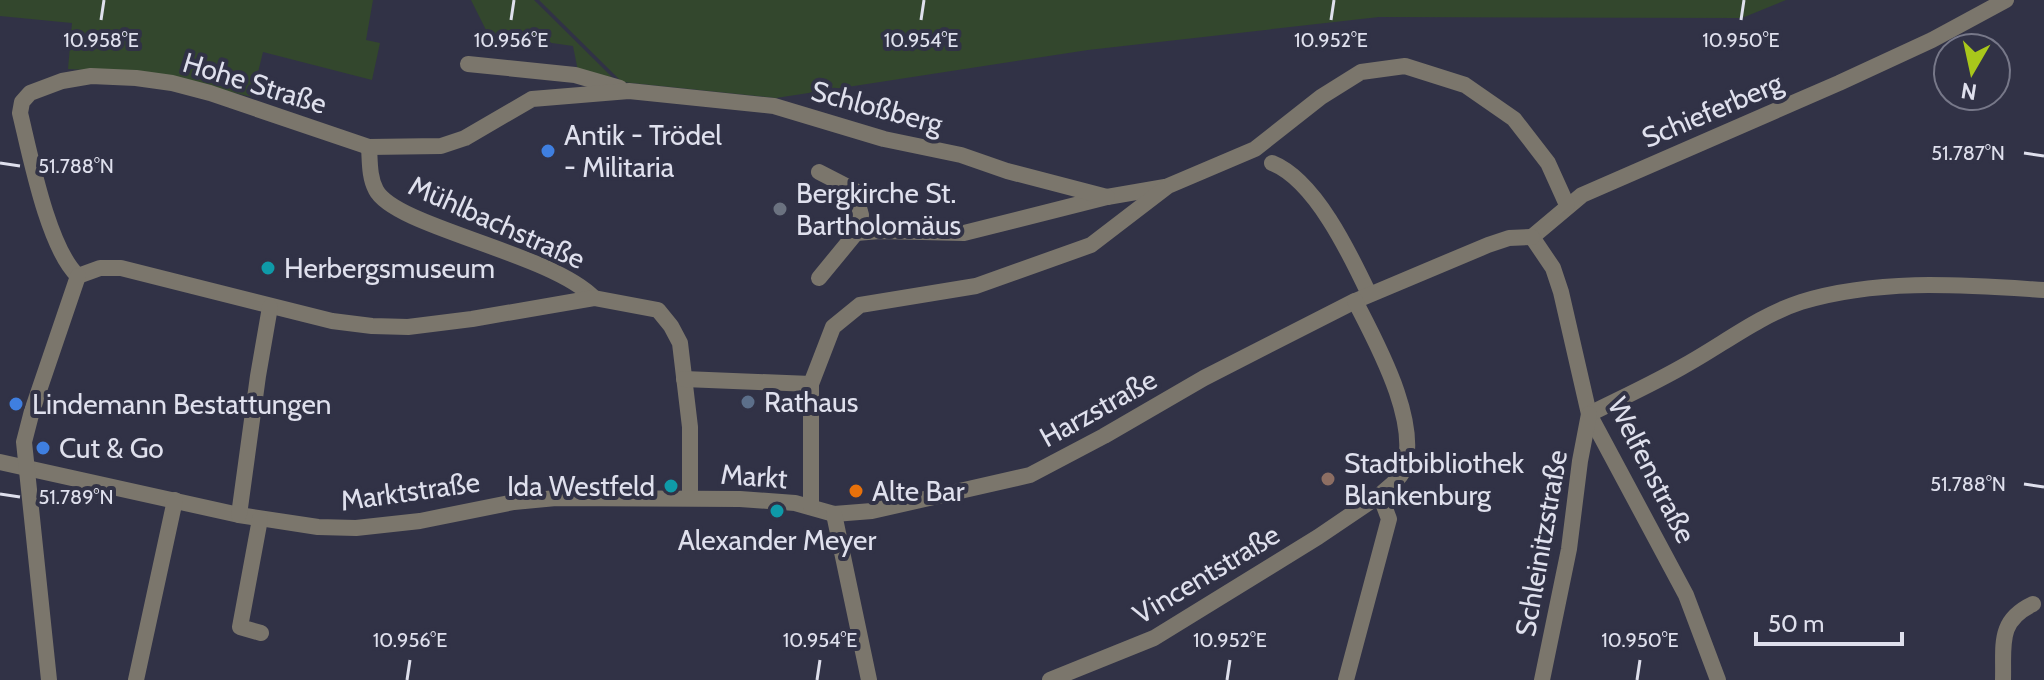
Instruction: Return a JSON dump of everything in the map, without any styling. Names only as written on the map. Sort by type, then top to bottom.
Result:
[{"type":"street","name":"Schieferberg","points":[[1532,237],[1582,195],[1839,83],[1932,40],[2006,0]]},
{"type":"street","name":"Schloßberg","points":[[468,64],[575,75],[629,91],[774,106],[884,139],[961,155],[1007,171],[1107,197]]},
{"type":"street","points":[[856,233],[964,233],[1107,197],[1168,186],[1255,149],[1321,97],[1361,72],[1405,66],[1465,85],[1514,119],[1548,163],[1567,205]]},
{"type":"street","name":"Hohe Straße","points":[[78,276],[64,258],[31,159],[20,113],[22,102],[30,93],[62,81],[91,76],[172,83],[369,147],[441,146],[465,138]]},
{"type":"street","name":"Schloßberg","points":[[465,138],[532,99],[629,91]]},
{"type":"street","name":"Mühlbachstraße","points":[[369,147],[370,174],[376,190],[394,208],[514,254],[582,286],[594,298]]},
{"type":"street","points":[[1272,163],[1286,169],[1322,211],[1353,260],[1362,297]]},
{"type":"street","points":[[819,172],[854,190],[861,215],[856,233],[819,278]]},
{"type":"street","points":[[684,379],[811,384],[833,327],[860,305],[976,286],[1091,245],[1168,186]]},
{"type":"street","name":"Harzstraße","points":[[834,514],[872,511],[1030,475],[1204,378],[1362,297],[1488,245],[1509,238],[1532,237]]},
{"type":"street","name":"Welfenstraße","points":[[1532,237],[1553,268],[1561,292],[1589,414],[1686,595],[1718,680]]},
{"type":"street","points":[[49,680],[24,442],[78,276],[100,268],[121,268],[270,307],[332,321],[372,326],[408,327],[530,311],[594,298]]},
{"type":"street","points":[[1589,414],[1683,367],[1755,323],[1799,303],[1859,289],[1942,283],[2044,290]]},
{"type":"street","name":"Vincentstraße","points":[[1050,680],[1154,638],[1330,529],[1380,495],[1401,476],[1405,462],[1404,418],[1362,297]]},
{"type":"street","name":"Markt","points":[[594,298],[658,310],[680,343],[690,427],[690,498],[754,500],[811,507],[811,384]]},
{"type":"street","points":[[239,515],[270,307]]},
{"type":"street","name":"Schleinitzstraße","points":[[1542,680],[1567,562],[1589,414]]},
{"type":"street","name":"Marktstraße","points":[[0,462],[299,526],[356,528],[420,521],[514,502],[556,498],[690,498]]},
{"type":"street","points":[[1346,680],[1389,519],[1380,495]]},
{"type":"street","points":[[136,680],[175,500]]},
{"type":"street","points":[[811,507],[834,514],[869,680]]},
{"type":"street","points":[[260,519],[240,627],[261,633]]},
{"type":"street","points":[[2003,680],[2008,622],[2019,610],[2033,604]]},
{"type":"green space","points":[[0,0],[373,0],[366,40],[380,43],[372,80],[263,52],[252,97],[161,78],[68,69],[72,23],[0,16]]},
{"type":"green space","points":[[471,0],[534,0],[617,82],[578,71],[573,46],[488,34]]},
{"type":"green space","points":[[539,0],[1786,0],[1742,18],[1379,17],[1088,50],[776,98],[622,82]]},
{"type":"place","name":"Antik - Trödel - Militaria","points":[[548,151]]},
{"type":"place","name":"Bergkirche St. Bartholomäus","points":[[780,209]]},
{"type":"place","name":"Herbergsmuseum","points":[[268,268]]},
{"type":"place","name":"Rathaus","points":[[748,402]]},
{"type":"place","name":"Lindemann Bestattungen","points":[[16,404]]},
{"type":"place","name":"Cut & Go","points":[[43,448]]},
{"type":"place","name":"Stadtbibliothek Blankenburg","points":[[1328,479]]},
{"type":"place","name":"Ida Westfeld","points":[[671,486]]},
{"type":"place","name":"Alte Bar","points":[[856,491]]},
{"type":"place","name":"Alexander Meyer","points":[[777,511]]}]
